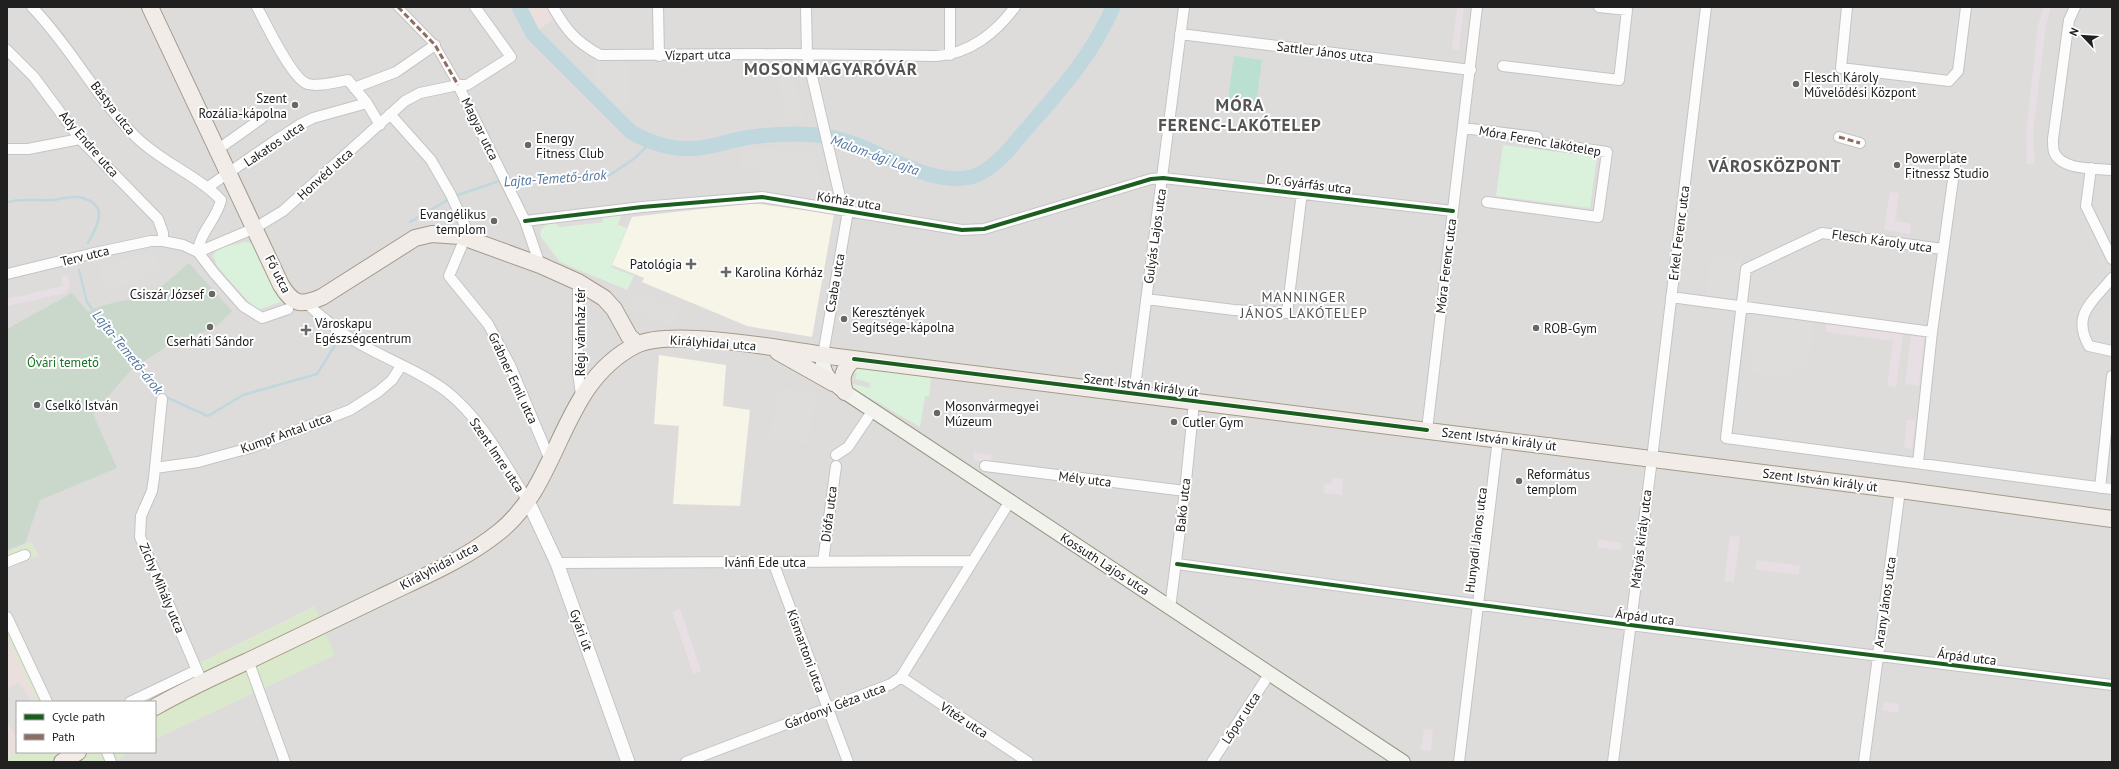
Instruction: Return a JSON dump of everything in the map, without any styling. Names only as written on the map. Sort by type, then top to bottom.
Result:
[{"type":"main road","name":"Fő utca","points":[[150,7],[228,173],[288,295],[296,302],[308,303]]},
{"type":"main road","points":[[308,303],[322,297],[415,238],[443,234],[465,238],[540,265],[578,282]]},
{"type":"main road","name":"Régi vámház tér","points":[[578,282],[604,298],[614,308],[629,336],[637,344]]},
{"type":"main road","name":"Királyhidai utca","points":[[156,705],[199,676],[248,660],[449,564],[499,532],[518,514],[528,501],[550,460],[581,395],[602,368],[637,344],[677,338],[766,346]]},
{"type":"main road","points":[[766,346],[839,387],[842,385],[843,372],[854,359]]},
{"type":"main road","name":"Szent István király út","points":[[766,346],[854,359],[1900,490],[2112,519]]},
{"type":"main road","name":"Kossuth Lajos utca","points":[[823,355],[822,364],[826,374],[839,387],[1403,762]]},
{"type":"main road","points":[[62,762],[76,753]]},
{"type":"street","name":"Bástya utca","points":[[32,7],[71,52],[114,113],[136,138],[158,155],[211,190]]},
{"type":"street","points":[[258,7],[281,51],[300,80],[306,84],[313,85],[348,80],[367,103],[380,125]]},
{"type":"street","name":"Magyar utca","points":[[398,7],[435,46],[458,85],[525,221],[540,265]]},
{"type":"street","name":"Honvéd utca","points":[[198,252],[255,228],[283,211],[405,101],[420,93],[458,85],[467,85],[511,57],[475,7]]},
{"type":"street","name":"Vízpart utca","points":[[553,7],[572,37],[585,47],[600,55],[659,56],[950,55],[968,50],[1009,16],[1015,7]]},
{"type":"street","points":[[658,7],[659,56]]},
{"type":"street","name":"Csaba utca","points":[[806,7],[808,55],[823,124],[845,210],[823,355]]},
{"type":"street","points":[[950,7],[950,55]]},
{"type":"street","name":"Gulyás Lajos utca","points":[[1134,394],[1184,7]]},
{"type":"street","name":"Móra Ferenc utca","points":[[1426,430],[1471,70],[1477,7]]},
{"type":"street","points":[[1503,66],[1618,80],[1627,10],[1599,7]]},
{"type":"street","name":"Erkel Ferenc utca","points":[[1652,459],[1706,7]]},
{"type":"street","points":[[1847,7],[1841,68],[1949,81],[1958,71],[1966,7]]},
{"type":"street","points":[[2075,7],[2069,20],[2053,139],[2054,152],[2063,163],[2112,170]]},
{"type":"street","name":"Sattler János utca","points":[[1180,34],[1471,70]]},
{"type":"street","points":[[354,88],[396,72],[435,46]]},
{"type":"street","name":"Ady Endre utca","points":[[7,50],[34,77],[80,139],[158,219],[163,233],[163,241]]},
{"type":"street","name":"Lakatos utca","points":[[211,190],[211,186],[228,173],[239,167],[282,136],[307,121],[367,103]]},
{"type":"street","points":[[390,114],[431,160],[452,198],[466,228],[465,238]]},
{"type":"street","points":[[217,150],[262,118]]},
{"type":"street","name":"Móra Ferenc lakótelep","points":[[1463,128],[1537,137],[1536,142],[1607,152],[1598,216],[1487,202]]},
{"type":"street","points":[[1839,137],[1860,142]]},
{"type":"street","points":[[7,149],[28,149],[80,139]]},
{"type":"street","name":"Flesch Károly utca","points":[[1918,463],[1932,332],[1956,158]]},
{"type":"street","points":[[2091,168],[2086,206],[2112,259]]},
{"type":"street","name":"Dr. Gyárfás utca","points":[[1163,178],[1302,192],[1453,212]]},
{"type":"street","name":"Kórház utca","points":[[525,221],[650,206],[762,197],[962,230],[984,228],[1151,179],[1163,178]]},
{"type":"street","points":[[211,190],[221,200],[219,210],[199,243],[198,252],[214,273],[251,312],[262,318],[288,309]]},
{"type":"street","points":[[1146,300],[1234,310],[1287,314],[1302,192]]},
{"type":"street","name":"Flesch Károly utca","points":[[1741,307],[1746,269],[1822,233],[1944,249]]},
{"type":"street","name":"Grábner Emil utca","points":[[465,238],[449,276],[488,324],[510,365],[550,460]]},
{"type":"street","name":"Terv utca","points":[[7,274],[151,241],[163,241],[183,245],[198,252]]},
{"type":"street","points":[[2112,278],[2086,309],[2082,318],[2081,333],[2089,346],[2112,351]]},
{"type":"street","name":"Régi vámház tér","points":[[578,282],[578,372],[581,395]]},
{"type":"street","points":[[1671,297],[1932,332]]},
{"type":"street","name":"Szent Imre utca","points":[[308,303],[343,334],[401,366],[432,381],[448,392],[478,424],[528,501]]},
{"type":"street","points":[[1741,307],[1726,438],[2112,490]]},
{"type":"street","name":"Kumpf Antal utca","points":[[155,468],[198,462],[246,449],[350,410],[378,392],[392,380],[401,366]]},
{"type":"street","points":[[2100,488],[2112,376]]},
{"type":"street","name":"Zichy Mihály utca","points":[[162,399],[152,490],[141,516],[140,537],[199,676]]},
{"type":"street","name":"Bakó utca","points":[[1170,608],[1177,564],[1194,402]]},
{"type":"street","points":[[836,455],[848,447],[873,410]]},
{"type":"street","name":"Hunyadi János utca","points":[[1459,762],[1498,439]]},
{"type":"street","name":"Mátyás király utca","points":[[1613,762],[1652,459]]},
{"type":"street","name":"Diófa utca","points":[[823,562],[836,466]]},
{"type":"street","name":"Mély utca","points":[[985,466],[1185,491]]},
{"type":"street","name":"Arany János utca","points":[[1864,762],[1900,490]]},
{"type":"street","name":"Gyári út","points":[[528,501],[557,563],[628,762]]},
{"type":"street","name":"Gárdonyi Géza utca","points":[[686,762],[891,684],[900,677],[1010,502]]},
{"type":"street","points":[[7,562],[25,555]]},
{"type":"street","name":"Ivánfi Ede utca","points":[[557,563],[974,560]]},
{"type":"street","name":"Kismartoni utca","points":[[773,562],[848,762]]},
{"type":"street","name":"Árpád utca","points":[[1177,564],[1268,578],[1478,604],[1630,625],[2112,685]]},
{"type":"street","points":[[7,617],[47,701]]},
{"type":"street","points":[[248,660],[285,762]]},
{"type":"street","name":"Lőpor utca","points":[[1212,762],[1270,673]]},
{"type":"street","name":"Királyhidai utca","points":[[133,701],[199,676]]},
{"type":"street","name":"Vitéz utca","points":[[900,677],[1028,762]]},
{"type":"shaded area","points":[[7,7],[2112,7],[2112,762],[115,762],[128,753],[156,753],[156,739],[334,655],[314,607],[122,701],[50,701],[7,608],[7,569],[38,555],[31,542],[7,552]]},
{"type":"shaded area","points":[[526,7],[550,7],[555,18],[537,31]]},
{"type":"shaded area","points":[[1457,7],[1464,7],[1459,50],[1452,49]]},
{"type":"shaded area","points":[[2044,7],[2051,7],[2046,25],[2033,133],[2035,164],[2027,164],[2026,133],[2038,26]]},
{"type":"shaded area","points":[[596,60],[628,61],[628,106],[609,106],[609,88],[596,88]]},
{"type":"shaded area","points":[[792,70],[805,123],[788,125],[776,73]]},
{"type":"shaded area","points":[[267,118],[277,136],[267,143],[254,127]]},
{"type":"shaded area","points":[[744,146],[816,155],[826,203],[759,192],[762,170],[740,166]]},
{"type":"shaded area","points":[[1890,192],[1899,193],[1895,221],[1911,224],[1910,234],[1884,230]]},
{"type":"shaded area","name":"Karolina Kórház","points":[[745,204],[759,204],[834,214],[812,337],[747,326],[642,282],[644,278],[612,265],[632,217]]},
{"type":"shaded area","points":[[2086,206],[2112,259],[2112,278],[2086,309],[2082,299],[2103,267],[2078,212]]},
{"type":"shaded area","points":[[603,215],[603,222],[559,227],[555,221]]},
{"type":"shaded area","points":[[834,223],[845,225],[842,246],[830,244]]},
{"type":"shaded area","points":[[155,251],[160,268],[142,280],[105,289],[99,266]]},
{"type":"shaded area","points":[[1711,254],[1741,257],[1736,300],[1705,297]]},
{"type":"shaded area","points":[[827,259],[839,261],[828,326],[816,323]]},
{"type":"shaded area","points":[[208,265],[216,265],[255,309],[258,310],[284,301],[288,309],[262,318]]},
{"type":"shaded area","points":[[67,275],[70,286],[66,293],[7,306],[7,299],[62,286],[61,276]]},
{"type":"shaded area","points":[[635,292],[680,309],[673,326],[629,309]]},
{"type":"shaded area","points":[[1749,314],[1811,322],[1814,330],[1808,364],[1787,377],[1753,373],[1748,336]]},
{"type":"shaded area","points":[[583,315],[588,319],[586,364],[582,366]]},
{"type":"shaded area","points":[[1826,324],[1903,334],[1896,388],[1887,386],[1893,341],[1826,332]]},
{"type":"shaded area","points":[[1911,336],[1924,337],[1919,386],[1905,384]]},
{"type":"shaded area","points":[[659,355],[726,365],[723,406],[750,410],[740,506],[673,504],[679,426],[654,424]]},
{"type":"shaded area","points":[[779,387],[816,393],[808,443],[770,437]]},
{"type":"shaded area","points":[[1907,419],[1915,421],[1912,449],[1904,448]]},
{"type":"shaded area","points":[[973,452],[992,455],[991,462],[973,460]]},
{"type":"shaded area","points":[[1332,478],[1343,479],[1342,495],[1323,493],[1325,483],[1331,484]]},
{"type":"shaded area","points":[[1730,536],[1740,537],[1734,582],[1724,581]]},
{"type":"shaded area","points":[[1598,539],[1622,543],[1621,550],[1597,547]]},
{"type":"shaded area","points":[[1757,560],[1800,566],[1799,575],[1755,569]]},
{"type":"shaded area","points":[[680,609],[701,671],[693,674],[672,612]]},
{"type":"shaded area","points":[[7,637],[38,701],[16,701],[16,752],[7,758]]},
{"type":"shaded area","points":[[18,682],[31,701],[16,701],[16,736],[7,722],[7,689]]},
{"type":"shaded area","points":[[1884,702],[1899,704],[1898,713],[1882,710]]},
{"type":"shaded area","points":[[1424,729],[1433,730],[1431,751],[1421,750]]},
{"type":"green space","points":[[1234,56],[1262,60],[1255,111],[1227,108]]},
{"type":"green space","points":[[1503,145],[1597,157],[1590,208],[1496,196]]},
{"type":"green space","points":[[603,215],[621,215],[618,225],[627,228],[611,267],[634,276],[627,290],[560,262],[541,237],[540,233],[542,228],[555,221],[559,227],[603,222]]},
{"type":"green space","points":[[245,242],[252,243],[258,248],[283,301],[258,310],[255,309],[218,268],[213,255],[217,250]]},
{"type":"green space","name":"Óvári temető","points":[[189,263],[232,311],[216,327],[170,344],[131,370],[93,414],[117,468],[40,500],[25,543],[7,550],[7,329],[72,293],[88,312],[108,304],[144,296],[162,286]]},
{"type":"green space","points":[[858,367],[931,377],[929,397],[925,396],[920,427],[853,388],[853,384],[869,388],[871,383],[855,379],[857,373],[847,372]]},
{"type":"green space","points":[[31,542],[38,556],[7,569],[7,552]]},
{"type":"green space","points":[[315,607],[335,655],[156,739],[156,701],[122,701]]},
{"type":"green space","points":[[7,608],[50,701],[38,701],[7,637]]},
{"type":"green space","points":[[16,752],[16,753],[128,753],[115,762],[7,762],[7,758]]},
{"type":"waterway","name":"Malom-ági Lajta","points":[[519,7],[533,34],[631,132],[647,140],[664,146],[691,149],[760,136],[790,134],[820,135],[847,141],[918,171],[935,176],[953,178],[971,177],[981,173],[1006,153],[1079,66],[1103,28],[1113,7]]},
{"type":"waterway","name":"Lajta-Temető-árok","points":[[509,180],[565,179],[610,175],[635,158],[650,143]]},
{"type":"waterway","name":"Lajta-Temető-árok","points":[[455,196],[502,180]]},
{"type":"waterway","name":"Lajta-Temető-árok","points":[[7,202],[23,200],[53,200],[74,197],[87,200],[94,204],[98,209],[99,215],[96,228],[88,243]]},
{"type":"waterway","name":"Lajta-Temető-árok","points":[[410,222],[451,198]]},
{"type":"waterway","name":"Lajta-Temető-árok","points":[[79,270],[87,302],[159,394],[208,416],[243,395],[317,374],[339,339]]},
{"type":"marked path","points":[[398,7],[435,45],[458,85]]},
{"type":"marked path","points":[[1839,137],[1860,143]]},
{"type":"cycle path","points":[[525,221],[642,207],[762,197],[962,230],[984,229],[1151,179],[1163,178],[1453,211]]},
{"type":"cycle path","points":[[854,359],[1427,430]]},
{"type":"cycle path","points":[[1177,564],[1630,625],[2112,685]]},
{"type":"place","name":"Flesch Károly Művelődési Központ","points":[[1796,84]]},
{"type":"place","name":"Szent Rozália-kápolna","points":[[295,105]]},
{"type":"place","name":"Energy Fitness Club","points":[[528,145]]},
{"type":"place","name":"Powerplate Fitnessz Studio","points":[[1897,165]]},
{"type":"place","name":"Evangélikus templom","points":[[494,221]]},
{"type":"place","name":"Patológia","points":[[691,264]]},
{"type":"place","name":"Karolina Kórház","points":[[726,272]]},
{"type":"place","name":"Csiszár József","points":[[212,294]]},
{"type":"place","name":"Keresztények Segítsége-kápolna","points":[[844,319]]},
{"type":"place","name":"Cserháti Sándor","points":[[210,327]]},
{"type":"place","name":"ROB-Gym","points":[[1536,328]]},
{"type":"place","name":"Városkapu Egészségcentrum","points":[[306,330]]},
{"type":"place","name":"Cselkó István","points":[[37,405]]},
{"type":"place","name":"Mosonvármegyei Múzeum","points":[[937,413]]},
{"type":"place","name":"Cutler Gym","points":[[1174,422]]},
{"type":"place","name":"Református templom","points":[[1519,481]]},
{"type":"district","name":"MOSONMAGYARÓVÁR","points":[[831,69]]},
{"type":"district","name":"MÓRA FERENC-LAKÓTELEP","points":[[1240,115]]},
{"type":"district","name":"VÁROSKÖZPONT","points":[[1775,166]]},
{"type":"district","name":"MANNINGER JÁNOS LAKÓTELEP","points":[[1304,306]]}]
